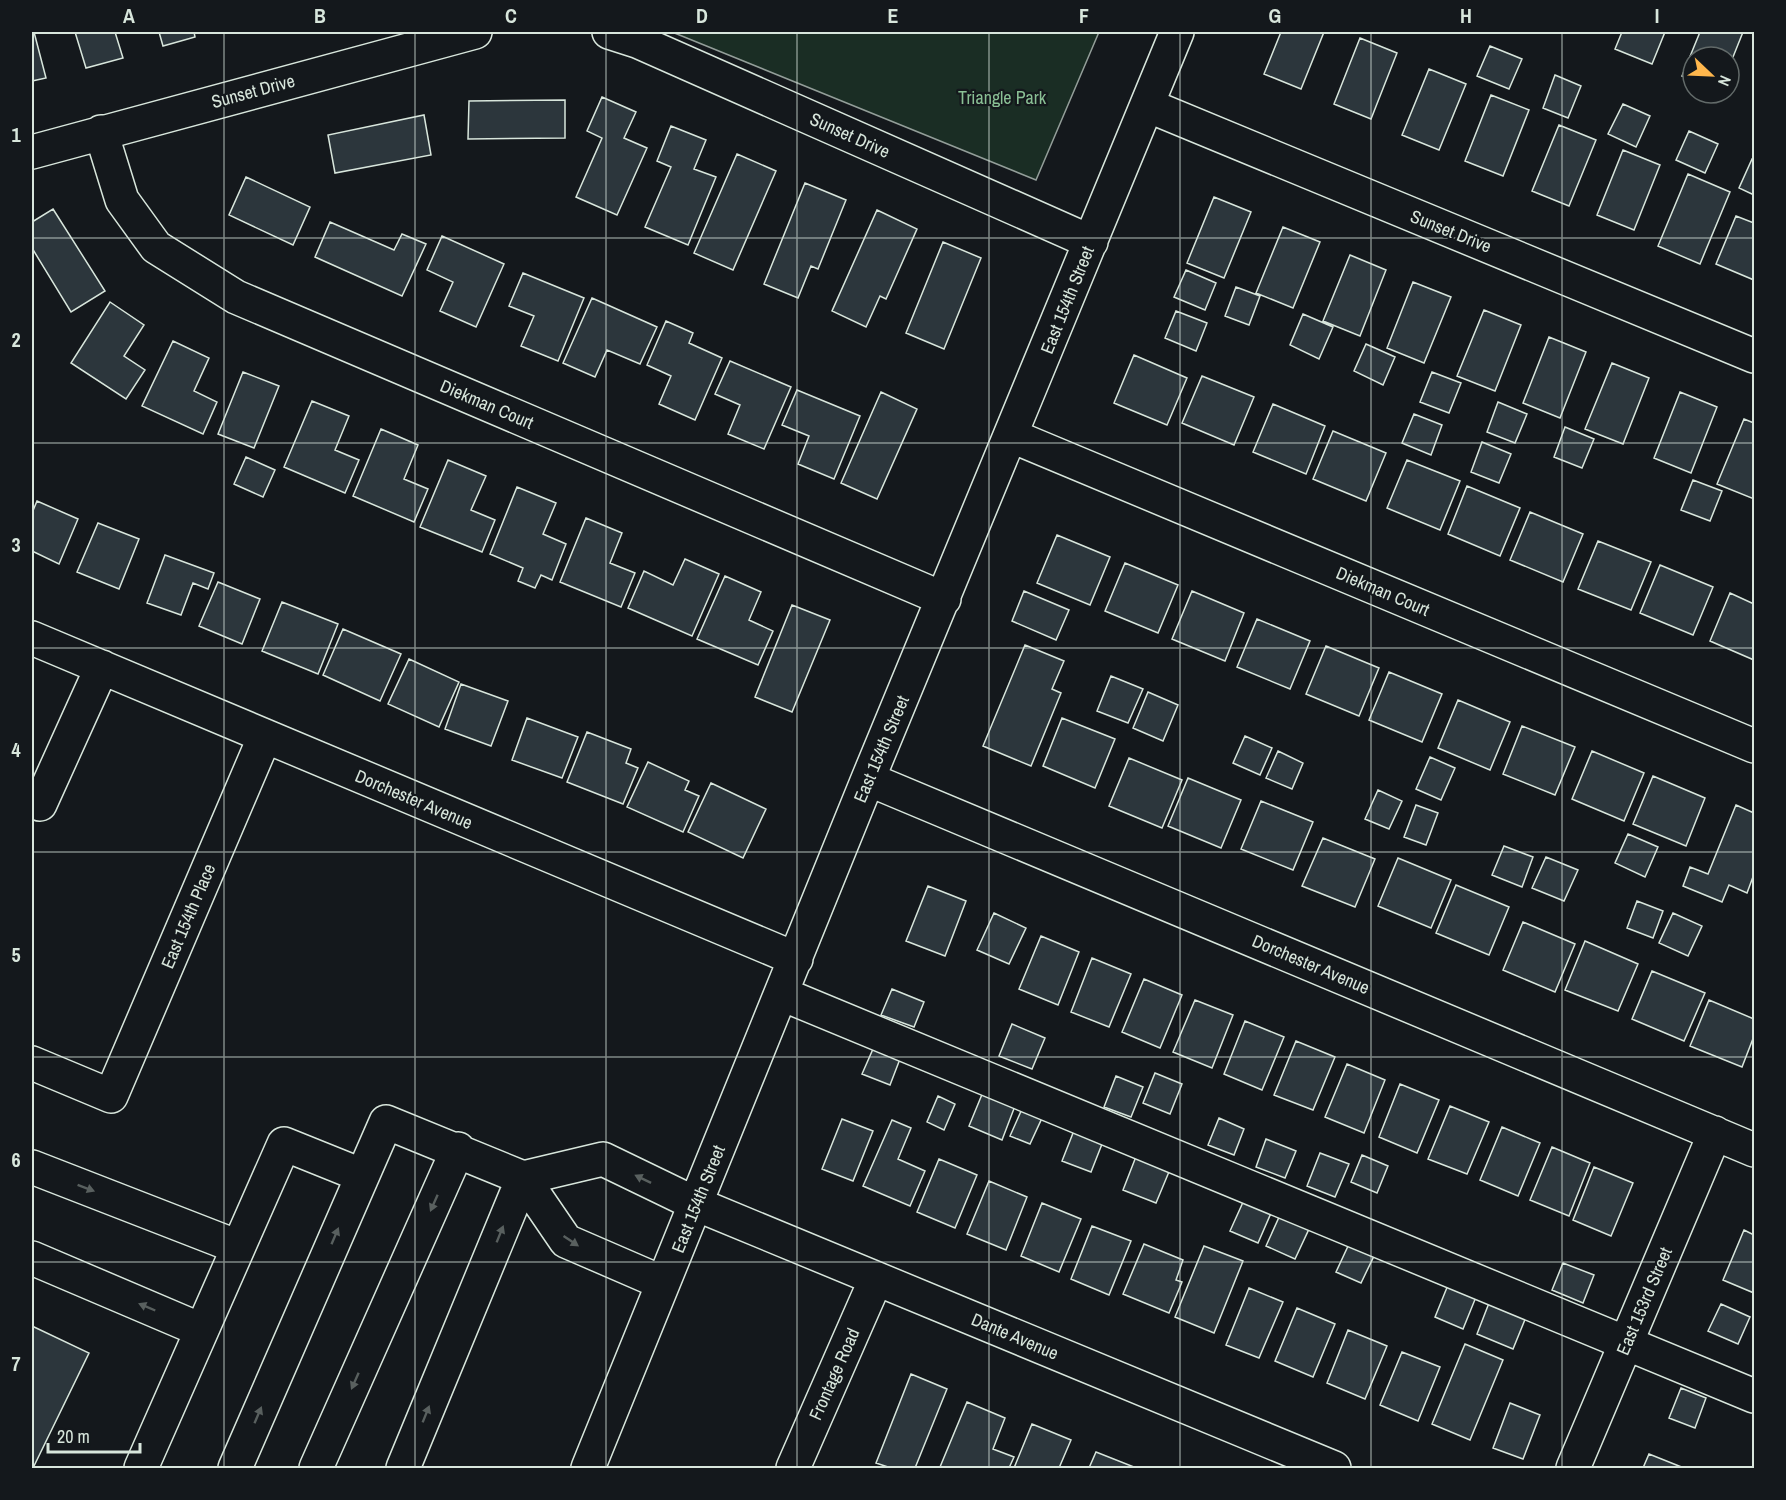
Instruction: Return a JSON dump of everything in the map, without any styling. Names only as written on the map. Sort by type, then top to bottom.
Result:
[{"type":"street","name":"Sunset Drive","points":[[32,152],[475,32]]},
{"type":"street","name":"Sunset Drive","points":[[609,32],[638,41],[1090,242]]},
{"type":"street","name":"East 154th Street","points":[[588,1468],[868,779],[1012,436],[1177,32]]},
{"type":"street","name":"Sunset Drive","points":[[1147,105],[1755,356]]},
{"type":"street","name":"Diekman Court","points":[[101,132],[122,200],[156,247],[236,297],[944,599]]},
{"type":"street","name":"Diekman Court","points":[[1012,436],[1755,746]]},
{"type":"street","name":"Dorchester Avenue","points":[[32,638],[796,959]]},
{"type":"street","points":[[40,804],[102,667]]},
{"type":"street","name":"East 154th Place","points":[[32,1063],[111,1096],[265,736]]},
{"type":"street","name":"Dorchester Avenue","points":[[868,779],[1755,1150]]},
{"type":"street","points":[[782,994],[1755,1396]]},
{"type":"street","points":[[235,1468],[361,1174],[386,1122],[458,1149],[523,1178],[566,1241],[663,1283]]},
{"type":"street","name":"East 153rd Street","points":[[1573,1468],[1715,1133]]},
{"type":"street","points":[[141,1468],[284,1144],[361,1174]]},
{"type":"street","points":[[316,1468],[458,1149]]},
{"type":"street","name":"Dante Avenue","points":[[523,1178],[603,1159],[696,1204],[1334,1468]]},
{"type":"street","points":[[32,1167],[238,1247]]},
{"type":"street","points":[[403,1468],[523,1178]]},
{"type":"street","points":[[32,1258],[201,1330]]},
{"type":"street","name":"Frontage Road","points":[[793,1468],[876,1279]]},
{"type":"green space","name":"Triangle Park","points":[[672,32],[1099,32],[1036,180]]},
{"type":"building","points":[[32,32],[34,32],[46,78],[32,81]]},
{"type":"building","points":[[75,32],[115,32],[123,58],[86,68]]},
{"type":"building","points":[[159,32],[194,32],[195,37],[163,46]]},
{"type":"building","points":[[1281,32],[1324,32],[1301,89],[1264,74]]},
{"type":"building","points":[[1622,32],[1665,32],[1652,64],[1615,49]]},
{"type":"building","points":[[1700,32],[1743,32],[1738,45],[1695,45]]},
{"type":"building","points":[[1360,38],[1397,53],[1371,119],[1334,104]]},
{"type":"building","points":[[1490,46],[1522,59],[1509,89],[1477,76]]},
{"type":"building","points":[[1429,69],[1466,84],[1439,150],[1402,135]]},
{"type":"building","points":[[1555,75],[1581,86],[1568,118],[1543,108]]},
{"type":"building","points":[[1491,95],[1529,110],[1503,176],[1465,161]]},
{"type":"building","points":[[602,97],[636,112],[624,138],[647,148],[617,215],[576,197],[602,138],[587,131]]},
{"type":"building","points":[[565,100],[565,138],[468,139],[469,101]]},
{"type":"building","points":[[1623,104],[1650,116],[1636,147],[1608,134]]},
{"type":"building","points":[[424,115],[431,155],[335,173],[328,135]]},
{"type":"building","points":[[1559,125],[1596,140],[1569,206],[1532,191]]},
{"type":"building","points":[[671,126],[706,140],[694,169],[716,177],[688,245],[645,227],[671,167],[657,161]]},
{"type":"building","points":[[1689,131],[1718,144],[1705,173],[1676,160]]},
{"type":"building","points":[[1623,150],[1660,165],[1634,230],[1597,215]]},
{"type":"building","points":[[737,154],[776,171],[733,270],[694,253]]},
{"type":"building","points":[[1752,159],[1754,160],[1754,195],[1739,188]]},
{"type":"building","points":[[1688,174],[1730,192],[1700,264],[1658,246]]},
{"type":"building","points":[[246,177],[310,207],[293,245],[229,215]]},
{"type":"building","points":[[805,183],[846,200],[818,269],[811,266],[798,298],[764,284]]},
{"type":"building","points":[[1214,197],[1251,212],[1224,278],[1187,263]]},
{"type":"building","points":[[53,209],[105,291],[71,312],[32,248],[32,222]]},
{"type":"building","points":[[877,210],[917,229],[886,299],[880,296],[866,327],[832,311]]},
{"type":"building","points":[[1736,216],[1754,223],[1754,280],[1716,264]]},
{"type":"building","points":[[330,222],[394,250],[402,234],[426,244],[402,296],[315,257]]},
{"type":"building","points":[[1283,227],[1320,242],[1293,308],[1256,293]]},
{"type":"building","points":[[442,236],[504,264],[476,327],[440,311],[453,282],[427,270]]},
{"type":"building","points":[[943,242],[981,258],[944,349],[906,333]]},
{"type":"building","points":[[1350,255],[1386,270],[1360,336],[1323,321]]},
{"type":"building","points":[[1186,270],[1216,283],[1205,310],[1174,297]]},
{"type":"building","points":[[523,273],[584,298],[558,361],[521,346],[534,316],[509,306]]},
{"type":"building","points":[[1413,282],[1451,297],[1424,363],[1387,348]]},
{"type":"building","points":[[1236,287],[1260,296],[1249,325],[1225,316]]},
{"type":"building","points":[[592,298],[657,327],[640,364],[607,350],[595,377],[563,363]]},
{"type":"building","points":[[110,302],[144,325],[124,356],[145,370],[126,399],[71,363]]},
{"type":"building","points":[[1484,310],[1521,325],[1495,391],[1457,376]]},
{"type":"building","points":[[1176,311],[1207,323],[1196,351],[1165,338]]},
{"type":"building","points":[[1303,314],[1333,327],[1319,359],[1290,345]]},
{"type":"building","points":[[666,321],[693,333],[689,343],[722,358],[695,420],[659,404],[671,376],[647,365]]},
{"type":"building","points":[[1549,337],[1586,352],[1560,418],[1523,403]]},
{"type":"building","points":[[173,341],[209,358],[194,391],[217,402],[203,434],[142,406]]},
{"type":"building","points":[[1366,344],[1395,357],[1383,385],[1354,371]]},
{"type":"building","points":[[1134,355],[1187,378],[1167,425],[1114,403]]},
{"type":"building","points":[[730,361],[791,387],[764,449],[728,434],[740,405],[715,394]]},
{"type":"building","points":[[1612,363],[1649,378],[1623,444],[1585,429]]},
{"type":"building","points":[[243,372],[279,386],[254,448],[218,434]]},
{"type":"building","points":[[1432,372],[1461,383],[1449,413],[1420,402]]},
{"type":"building","points":[[1202,376],[1254,397],[1234,445],[1182,423]]},
{"type":"building","points":[[797,390],[860,416],[834,479],[798,464],[809,436],[782,425]]},
{"type":"building","points":[[881,392],[917,409],[877,499],[841,483]]},
{"type":"building","points":[[1680,392],[1717,407],[1691,473],[1654,458]]},
{"type":"building","points":[[312,401],[349,416],[335,450],[359,460],[345,493],[284,467]]},
{"type":"building","points":[[1498,402],[1527,414],[1515,443],[1487,432]]},
{"type":"building","points":[[1273,404],[1325,426],[1306,474],[1253,452]]},
{"type":"building","points":[[1414,414],[1442,425],[1431,455],[1402,443]]},
{"type":"building","points":[[1744,419],[1754,423],[1754,499],[1717,484]]},
{"type":"building","points":[[1565,427],[1594,439],[1582,468],[1554,457]]},
{"type":"building","points":[[381,429],[418,445],[404,479],[428,489],[414,522],[353,496]]},
{"type":"building","points":[[1333,431],[1386,453],[1366,501],[1313,479]]},
{"type":"building","points":[[1482,442],[1511,454],[1499,483],[1471,472]]},
{"type":"building","points":[[246,457],[275,470],[263,497],[234,484]]},
{"type":"building","points":[[448,460],[486,476],[471,510],[495,520],[482,552],[420,527]]},
{"type":"building","points":[[1407,460],[1460,481],[1440,530],[1387,508]]},
{"type":"building","points":[[1693,480],[1722,491],[1710,521],[1681,510]]},
{"type":"building","points":[[1467,486],[1520,508],[1500,556],[1448,534]]},
{"type":"building","points":[[517,487],[556,503],[543,534],[566,544],[552,580],[541,575],[535,588],[518,581],[523,568],[490,554]]},
{"type":"building","points":[[37,501],[78,519],[59,564],[32,551],[32,513]]},
{"type":"building","points":[[1530,512],[1583,534],[1563,582],[1510,560]]},
{"type":"building","points":[[586,518],[622,533],[610,563],[635,573],[621,607],[560,582]]},
{"type":"building","points":[[98,523],[139,539],[119,589],[77,572]]},
{"type":"building","points":[[1057,535],[1110,557],[1090,605],[1037,583]]},
{"type":"building","points":[[1598,541],[1651,562],[1631,610],[1578,589]]},
{"type":"building","points":[[165,555],[214,573],[208,589],[193,583],[181,615],[147,603]]},
{"type":"building","points":[[685,559],[719,574],[692,636],[628,608],[644,571],[673,585]]},
{"type":"building","points":[[1125,563],[1178,585],[1158,633],[1105,611]]},
{"type":"building","points":[[1660,565],[1713,587],[1693,635],[1640,613]]},
{"type":"building","points":[[725,576],[761,592],[749,620],[773,631],[758,665],[697,639]]},
{"type":"building","points":[[218,582],[260,599],[242,644],[199,626]]},
{"type":"building","points":[[1024,591],[1069,610],[1056,640],[1012,621]]},
{"type":"building","points":[[1192,591],[1244,613],[1225,661],[1172,639]]},
{"type":"building","points":[[1730,593],[1754,604],[1754,660],[1710,641]]},
{"type":"building","points":[[282,602],[338,624],[318,674],[262,651]]},
{"type":"building","points":[[792,605],[830,620],[792,712],[755,697]]},
{"type":"building","points":[[1257,619],[1310,641],[1290,689],[1237,667]]},
{"type":"building","points":[[343,629],[401,654],[380,701],[323,675]]},
{"type":"building","points":[[1025,645],[1064,661],[1052,689],[1061,693],[1031,766],[983,746]]},
{"type":"building","points":[[1326,646],[1379,668],[1359,716],[1306,694]]},
{"type":"building","points":[[409,659],[459,682],[439,727],[388,704]]},
{"type":"building","points":[[1389,672],[1442,694],[1422,742],[1369,720]]},
{"type":"building","points":[[1111,676],[1143,689],[1128,723],[1097,711]]},
{"type":"building","points":[[461,684],[508,701],[491,746],[445,729]]},
{"type":"building","points":[[1148,692],[1178,705],[1163,741],[1133,728]]},
{"type":"building","points":[[1458,700],[1510,722],[1490,770],[1438,748]]},
{"type":"building","points":[[527,718],[578,737],[562,778],[512,760]]},
{"type":"building","points":[[1062,718],[1115,739],[1095,788],[1043,766]]},
{"type":"building","points":[[1522,726],[1575,747],[1555,795],[1503,774]]},
{"type":"building","points":[[587,732],[631,749],[626,763],[638,768],[623,804],[567,782]]},
{"type":"building","points":[[1245,736],[1272,748],[1260,775],[1233,763]]},
{"type":"building","points":[[1278,751],[1303,763],[1292,789],[1266,778]]},
{"type":"building","points":[[1592,751],[1644,773],[1624,821],[1572,799]]},
{"type":"building","points":[[1430,757],[1455,768],[1441,800],[1416,789]]},
{"type":"building","points":[[1129,758],[1182,780],[1162,828],[1109,806]]},
{"type":"building","points":[[648,762],[689,781],[685,790],[699,796],[683,832],[627,807]]},
{"type":"building","points":[[1653,776],[1705,798],[1686,846],[1633,824]]},
{"type":"building","points":[[1188,778],[1241,800],[1221,848],[1168,826]]},
{"type":"building","points":[[711,783],[766,809],[743,858],[688,832]]},
{"type":"building","points":[[1378,790],[1402,801],[1389,829],[1365,819]]},
{"type":"building","points":[[1261,801],[1313,822],[1293,870],[1241,849]]},
{"type":"building","points":[[1416,805],[1438,813],[1426,845],[1404,837]]},
{"type":"building","points":[[1736,805],[1754,813],[1754,874],[1747,893],[1729,885],[1722,902],[1683,886],[1690,867],[1708,874]]},
{"type":"building","points":[[1628,834],[1658,847],[1645,877],[1615,863]]},
{"type":"building","points":[[1323,838],[1375,859],[1355,907],[1302,886]]},
{"type":"building","points":[[1504,846],[1533,857],[1522,887],[1492,875]]},
{"type":"building","points":[[1546,857],[1578,870],[1564,901],[1532,888]]},
{"type":"building","points":[[1398,858],[1451,880],[1431,928],[1378,906]]},
{"type":"building","points":[[1456,885],[1509,907],[1489,955],[1436,933]]},
{"type":"building","points":[[928,886],[966,901],[945,956],[906,941]]},
{"type":"building","points":[[1637,901],[1663,911],[1653,938],[1627,928]]},
{"type":"building","points":[[994,913],[1026,928],[1009,964],[977,950]]},
{"type":"building","points":[[1673,913],[1702,926],[1688,956],[1659,943]]},
{"type":"building","points":[[1523,922],[1575,944],[1555,992],[1503,970]]},
{"type":"building","points":[[1041,936],[1079,952],[1058,1005],[1019,989]]},
{"type":"building","points":[[1585,941],[1638,964],[1618,1011],[1565,990]]},
{"type":"building","points":[[1092,958],[1131,974],[1109,1027],[1071,1012]]},
{"type":"building","points":[[1652,971],[1705,993],[1684,1041],[1632,1019]]},
{"type":"building","points":[[1144,979],[1182,995],[1160,1048],[1122,1032]]},
{"type":"building","points":[[892,989],[924,1002],[914,1027],[881,1015]]},
{"type":"building","points":[[1195,1000],[1233,1015],[1212,1068],[1173,1052]]},
{"type":"building","points":[[1709,1000],[1754,1019],[1754,1036],[1742,1067],[1690,1046]]},
{"type":"building","points":[[1245,1021],[1284,1037],[1262,1090],[1224,1074]]},
{"type":"building","points":[[1012,1024],[1045,1038],[1032,1069],[999,1056]]},
{"type":"building","points":[[1296,1041],[1335,1057],[1313,1110],[1274,1095]]},
{"type":"building","points":[[873,1049],[900,1059],[890,1085],[862,1074]]},
{"type":"building","points":[[1347,1064],[1385,1080],[1364,1133],[1325,1117]]},
{"type":"building","points":[[1155,1073],[1182,1084],[1170,1114],[1143,1103]]},
{"type":"building","points":[[1116,1076],[1143,1087],[1131,1117],[1104,1107]]},
{"type":"building","points":[[1400,1084],[1439,1100],[1417,1153],[1379,1137]]},
{"type":"building","points":[[983,1092],[1015,1106],[1002,1140],[969,1126]]},
{"type":"building","points":[[938,1096],[955,1104],[944,1130],[927,1122]]},
{"type":"building","points":[[1450,1106],[1489,1122],[1467,1174],[1428,1159]]},
{"type":"building","points":[[1022,1109],[1042,1118],[1030,1144],[1010,1136]]},
{"type":"building","points":[[1219,1118],[1244,1129],[1234,1155],[1208,1145]]},
{"type":"building","points":[[842,1119],[873,1131],[853,1181],[822,1169]]},
{"type":"building","points":[[892,1120],[911,1128],[898,1159],[925,1171],[910,1206],[863,1186]]},
{"type":"building","points":[[1502,1127],[1540,1143],[1518,1196],[1480,1180]]},
{"type":"building","points":[[1075,1128],[1104,1139],[1091,1172],[1062,1161]]},
{"type":"building","points":[[1266,1139],[1296,1151],[1285,1178],[1256,1167]]},
{"type":"building","points":[[1552,1147],[1590,1163],[1569,1216],[1530,1200]]},
{"type":"building","points":[[1320,1153],[1349,1164],[1335,1197],[1307,1186]]},
{"type":"building","points":[[1137,1154],[1171,1167],[1156,1203],[1123,1190]]},
{"type":"building","points":[[1362,1155],[1388,1166],[1377,1193],[1351,1182]]},
{"type":"building","points":[[939,1159],[977,1175],[955,1228],[917,1212]]},
{"type":"building","points":[[1594,1167],[1633,1183],[1611,1236],[1573,1220]]},
{"type":"building","points":[[989,1181],[1027,1197],[1006,1250],[967,1234]]},
{"type":"building","points":[[1244,1200],[1271,1213],[1258,1243],[1230,1231]]},
{"type":"building","points":[[1042,1203],[1081,1219],[1059,1272],[1021,1256]]},
{"type":"building","points":[[1280,1215],[1309,1229],[1295,1259],[1266,1246]]},
{"type":"building","points":[[1092,1226],[1131,1241],[1109,1295],[1071,1279]]},
{"type":"building","points":[[1744,1230],[1754,1235],[1754,1293],[1723,1280]]},
{"type":"building","points":[[1144,1244],[1183,1260],[1176,1280],[1182,1282],[1169,1313],[1123,1294]]},
{"type":"building","points":[[1349,1244],[1374,1256],[1361,1283],[1336,1272]]},
{"type":"building","points":[[1204,1246],[1243,1261],[1214,1333],[1175,1317]]},
{"type":"building","points":[[1563,1263],[1594,1275],[1583,1303],[1552,1290]]},
{"type":"building","points":[[1448,1285],[1476,1297],[1463,1329],[1435,1317]]},
{"type":"building","points":[[1249,1288],[1283,1302],[1259,1358],[1226,1345]]},
{"type":"building","points":[[1489,1303],[1526,1317],[1513,1349],[1477,1334]]},
{"type":"building","points":[[1721,1304],[1750,1317],[1738,1344],[1708,1331]]},
{"type":"building","points":[[1297,1308],[1335,1324],[1313,1377],[1275,1361]]},
{"type":"building","points":[[32,1326],[89,1353],[33,1468],[32,1468]]},
{"type":"building","points":[[1348,1330],[1387,1346],[1365,1399],[1327,1383]]},
{"type":"building","points":[[1465,1344],[1503,1360],[1470,1440],[1432,1424]]},
{"type":"building","points":[[1402,1352],[1440,1367],[1418,1421],[1380,1405]]},
{"type":"building","points":[[911,1374],[947,1389],[915,1468],[891,1468],[876,1463]]},
{"type":"building","points":[[1681,1388],[1706,1398],[1695,1428],[1669,1418]]},
{"type":"building","points":[[967,1402],[1005,1418],[993,1449],[1014,1457],[1009,1468],[940,1467]]},
{"type":"building","points":[[1510,1403],[1540,1415],[1523,1459],[1493,1448]]},
{"type":"building","points":[[1032,1424],[1071,1440],[1059,1468],[1014,1468]]},
{"type":"building","points":[[1096,1452],[1134,1467],[1134,1468],[1089,1468]]},
{"type":"building","points":[[1649,1454],[1684,1468],[1643,1468]]}]
